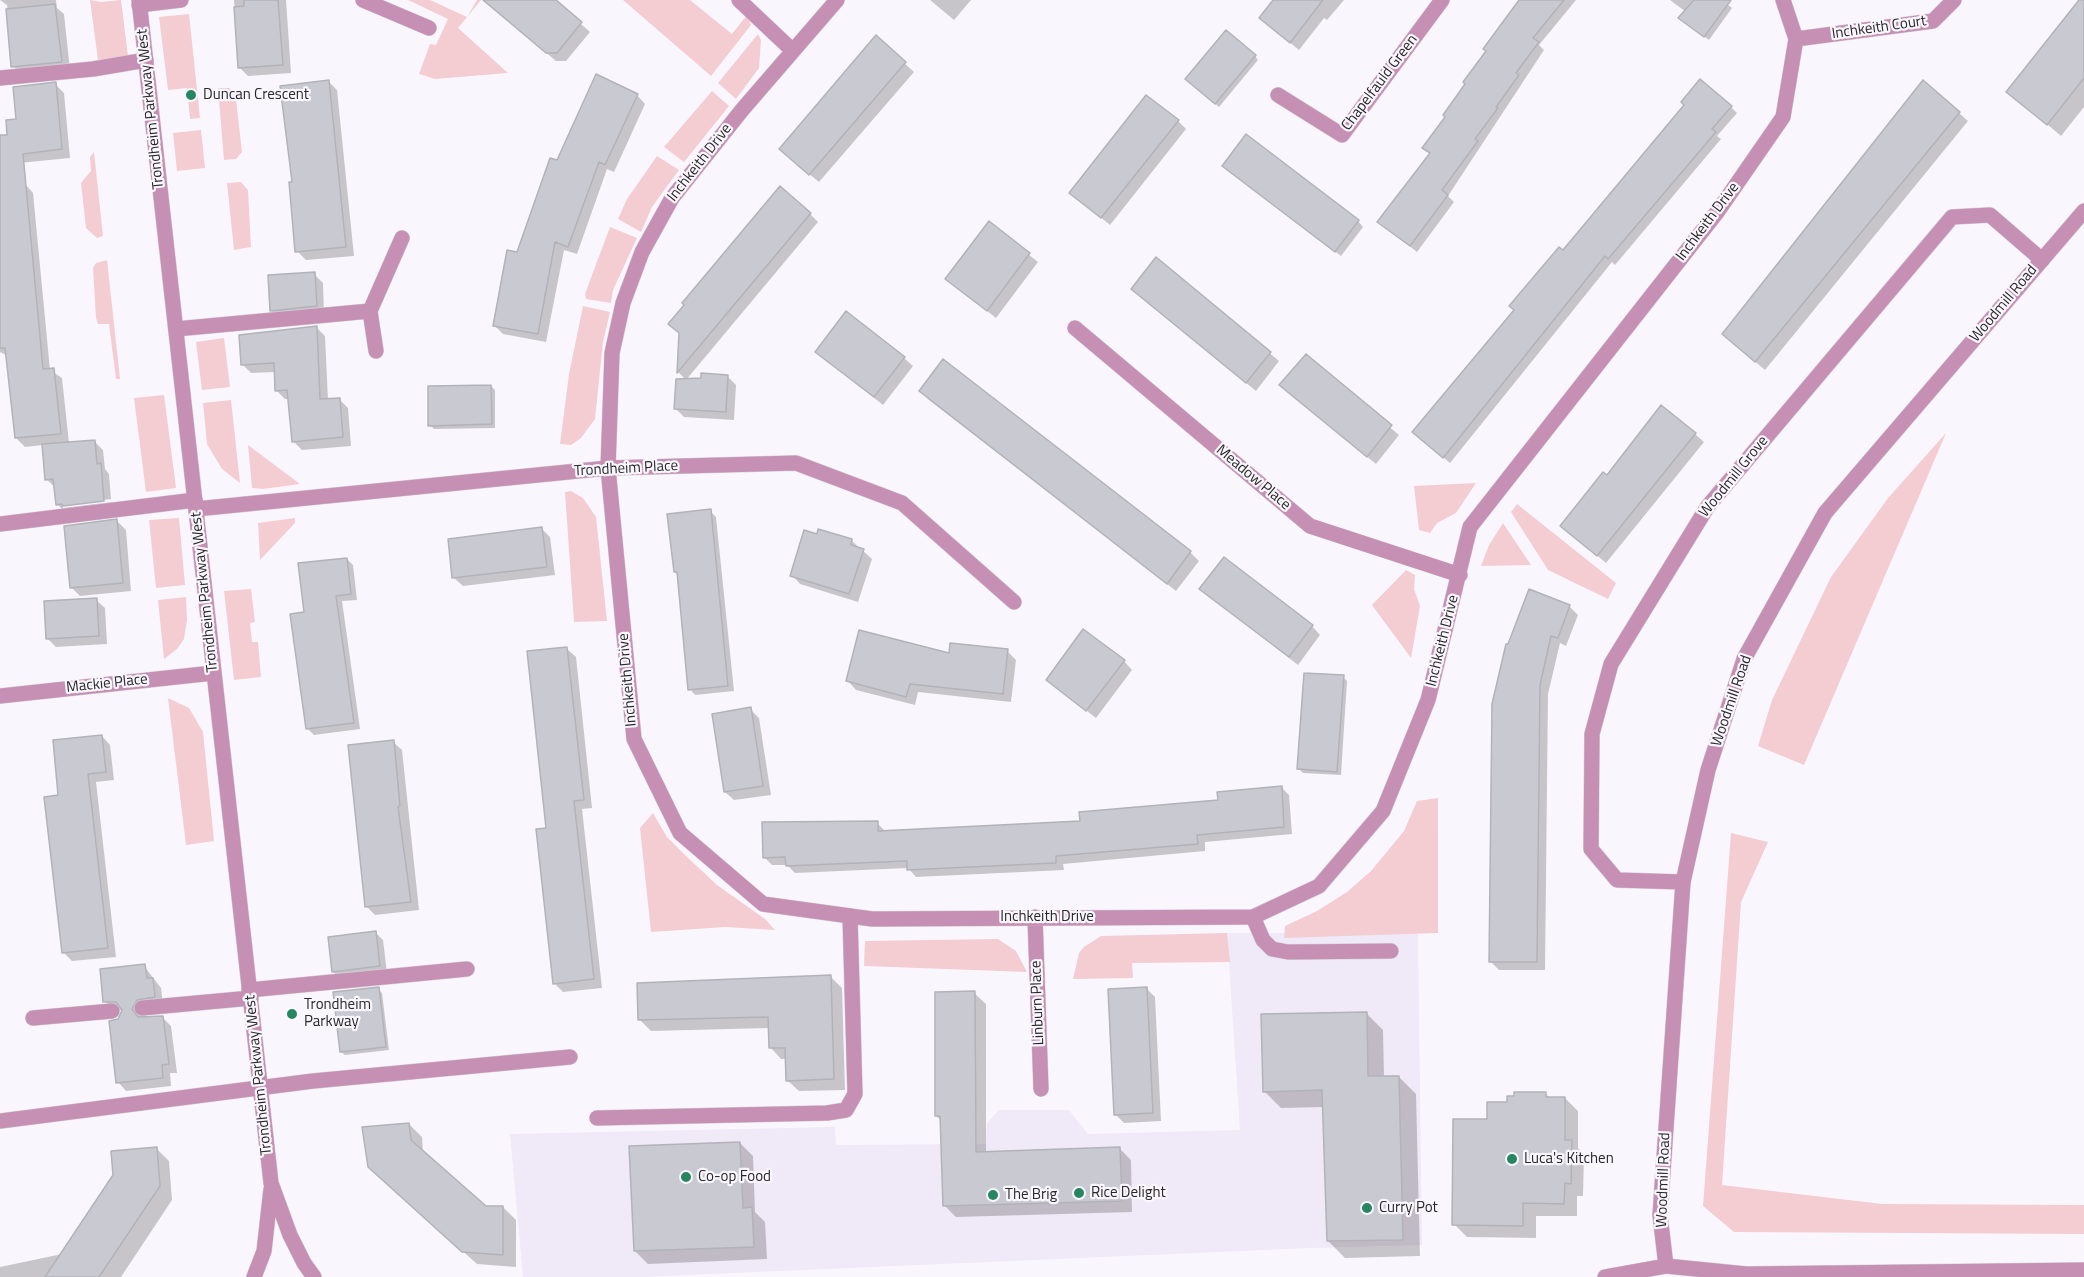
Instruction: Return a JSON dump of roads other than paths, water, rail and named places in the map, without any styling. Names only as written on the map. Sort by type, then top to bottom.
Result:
[{"type":"street","points":[[139,3],[181,0]]},
{"type":"street","points":[[363,0],[429,28]]},
{"type":"street","points":[[739,0],[793,51]]},
{"type":"street","name":"Inchkeith Drive","points":[[837,0],[742,110],[672,198],[642,252],[623,303],[612,353],[608,468],[634,739],[680,833],[763,904],[872,919],[1253,917],[1319,886],[1383,811],[1428,700],[1470,527],[1718,212],[1783,117],[1796,39],[1783,0]]},
{"type":"street","name":"Chapelfauld Green","points":[[1278,94],[1342,135],[1442,0]]},
{"type":"street","name":"Inchkeith Court","points":[[1796,39],[1933,21],[1954,0]]},
{"type":"street","name":"Trondheim Parkway West","points":[[139,3],[271,1183],[264,1251],[254,1277]]},
{"type":"street","points":[[0,78],[93,69],[146,60]]},
{"type":"street","name":"Woodmill Road","points":[[1666,1266],[1660,1215],[1683,882],[1708,770],[1744,659],[1826,513],[2084,211]]},
{"type":"street","name":"Woodmill Grove","points":[[1683,882],[1617,880],[1591,849],[1592,734],[1611,664],[1708,506],[1952,217],[1990,215],[2042,260]]},
{"type":"street","points":[[376,351],[369,311],[402,238]]},
{"type":"street","points":[[176,329],[369,311]]},
{"type":"street","name":"Meadow Place","points":[[1075,328],[1310,526],[1460,575]]},
{"type":"street","name":"Trondheim Place","points":[[0,524],[195,504],[608,468],[796,463],[902,503],[1014,602]]},
{"type":"street","name":"Mackie Place","points":[[0,696],[213,673]]},
{"type":"street","points":[[597,1118],[846,1110],[855,1094],[850,916]]},
{"type":"street","name":"Linburn Place","points":[[1035,917],[1041,1089]]},
{"type":"street","points":[[1253,917],[1263,940],[1272,948],[1280,950],[1391,951]]},
{"type":"street","points":[[142,1008],[467,969]]},
{"type":"street","points":[[33,1018],[112,1011]]},
{"type":"street","points":[[0,1121],[313,1081],[570,1057]]},
{"type":"street","name":"Trondheim Parkway West","points":[[271,1183],[304,1263],[314,1277]]},
{"type":"street","points":[[1605,1277],[1666,1266],[1746,1274],[2084,1270]]},
{"type":"place","name":"Duncan Crescent","points":[[191,95]]},
{"type":"place","name":"Trondheim Parkway","points":[[292,1014]]},
{"type":"place","name":"Luca's Kitchen","points":[[1512,1159]]},
{"type":"place","name":"Co-op Food","points":[[686,1177]]},
{"type":"place","name":"Rice Delight","points":[[1079,1193]]},
{"type":"place","name":"The Brig","points":[[993,1195]]},
{"type":"place","name":"Curry Pot","points":[[1367,1208]]}]
